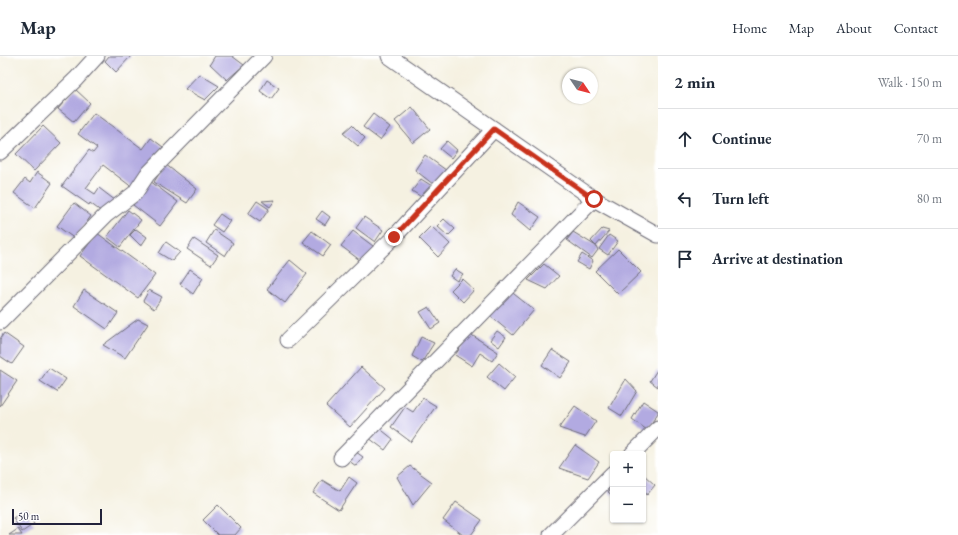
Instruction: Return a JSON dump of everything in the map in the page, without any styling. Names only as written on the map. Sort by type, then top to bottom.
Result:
[{"type":"street","points":[[0,152],[76,79],[97,56]]},
{"type":"street","points":[[0,322],[106,215],[135,193],[147,175],[264,56]]},
{"type":"street","points":[[389,56],[594,199],[658,235]]},
{"type":"street","points":[[288,340],[394,237],[494,129]]},
{"type":"street","points":[[341,458],[594,199]]},
{"type":"street","points":[[635,451],[658,428]]},
{"type":"street","points":[[551,535],[610,476]]},
{"type":"building","points":[[109,56],[131,56],[116,72],[105,61]]},
{"type":"building","points":[[215,56],[232,56],[244,65],[227,80],[210,64]]},
{"type":"building","points":[[199,74],[219,86],[205,100],[185,89]]},
{"type":"building","points":[[267,80],[279,88],[271,99],[260,91]]},
{"type":"building","points":[[75,89],[90,103],[74,122],[58,109]]},
{"type":"building","points":[[412,107],[430,129],[413,143],[395,121]]},
{"type":"building","points":[[94,113],[143,149],[151,138],[163,147],[133,188],[103,165],[86,188],[95,194],[99,188],[116,201],[106,215],[90,203],[89,205],[62,186],[89,150],[93,153],[97,148],[78,134]]},
{"type":"building","points":[[373,114],[390,127],[380,140],[363,127]]},
{"type":"building","points":[[352,125],[365,138],[358,146],[343,133]]},
{"type":"building","points":[[43,126],[61,143],[34,171],[16,154]]},
{"type":"building","points":[[447,141],[457,150],[451,158],[440,149]]},
{"type":"building","points":[[425,155],[450,173],[438,188],[415,170]]},
{"type":"building","points":[[165,164],[197,189],[187,203],[154,182]]},
{"type":"building","points":[[37,172],[52,183],[35,208],[14,193],[25,179],[30,183]]},
{"type":"building","points":[[421,179],[432,186],[423,198],[412,191]]},
{"type":"building","points":[[150,181],[178,202],[160,226],[133,205]]},
{"type":"building","points":[[275,200],[270,207],[262,201]]},
{"type":"building","points":[[257,201],[269,209],[260,222],[248,214]]},
{"type":"building","points":[[518,202],[540,217],[530,231],[511,215]]},
{"type":"building","points":[[74,203],[91,216],[75,239],[57,226]]},
{"type":"building","points":[[128,210],[141,220],[120,247],[107,237]]},
{"type":"building","points":[[322,211],[330,217],[325,225],[316,219]]},
{"type":"building","points":[[220,214],[230,221],[222,232],[212,225]]},
{"type":"building","points":[[364,217],[383,230],[375,242],[356,228]]},
{"type":"building","points":[[444,219],[455,229],[448,236],[437,226]]},
{"type":"building","points":[[431,226],[450,244],[438,257],[419,238]]},
{"type":"building","points":[[136,229],[147,237],[141,246],[130,235]]},
{"type":"building","points":[[602,229],[609,231],[596,246],[591,241]]},
{"type":"building","points":[[214,230],[233,243],[225,256],[206,243]]},
{"type":"building","points":[[312,231],[331,245],[323,256],[303,242]]},
{"type":"building","points":[[353,231],[377,249],[365,264],[341,246]]},
{"type":"building","points":[[573,232],[596,246],[598,250],[592,258],[567,240]]},
{"type":"building","points":[[97,233],[155,275],[138,298],[80,256]]},
{"type":"building","points":[[609,235],[618,241],[608,255],[599,249]]},
{"type":"building","points":[[194,239],[218,255],[211,265],[187,249]]},
{"type":"building","points":[[166,242],[180,252],[172,261],[159,253]]},
{"type":"building","points":[[618,249],[641,272],[618,294],[595,271]]},
{"type":"building","points":[[582,254],[593,261],[589,269],[577,262]]},
{"type":"building","points":[[290,260],[307,274],[285,303],[267,289]]},
{"type":"building","points":[[544,264],[559,276],[547,289],[528,280]]},
{"type":"building","points":[[190,269],[203,278],[193,294],[180,284]]},
{"type":"building","points":[[455,269],[463,274],[457,281],[450,276]]},
{"type":"building","points":[[462,279],[474,290],[463,302],[451,290]]},
{"type":"building","points":[[84,290],[118,313],[107,329],[74,306]]},
{"type":"building","points":[[149,290],[162,297],[154,309],[143,301]]},
{"type":"building","points":[[509,290],[534,310],[513,335],[489,315]]},
{"type":"building","points":[[429,307],[440,323],[431,329],[420,312]]},
{"type":"building","points":[[138,319],[148,324],[125,358],[103,345]]},
{"type":"building","points":[[497,331],[506,337],[499,347],[490,340]]},
{"type":"building","points":[[4,333],[24,347],[12,364],[0,356],[0,339]]},
{"type":"building","points":[[470,334],[498,352],[492,361],[480,353],[472,366],[455,355]]},
{"type":"building","points":[[421,337],[434,343],[422,362],[412,356]]},
{"type":"building","points":[[552,350],[571,362],[560,378],[542,365]]},
{"type":"building","points":[[499,363],[515,377],[504,391],[487,377]]},
{"type":"building","points":[[361,367],[385,388],[350,427],[326,406]]},
{"type":"building","points":[[49,368],[66,379],[57,392],[40,381]]},
{"type":"building","points":[[0,370],[17,381],[0,406]]},
{"type":"building","points":[[658,370],[658,387],[650,381]]},
{"type":"building","points":[[626,379],[637,391],[622,416],[609,408]]},
{"type":"building","points":[[423,398],[436,406],[411,442],[391,427],[405,407],[413,412]]},
{"type":"building","points":[[643,401],[658,411],[647,430],[632,419]]},
{"type":"building","points":[[575,406],[596,421],[585,437],[559,428]]},
{"type":"building","points":[[378,427],[393,439],[385,450],[369,438]]},
{"type":"building","points":[[575,445],[599,462],[588,478],[559,468]]},
{"type":"building","points":[[352,449],[363,457],[356,466],[345,458]]},
{"type":"building","points":[[410,466],[432,482],[413,505],[397,477]]},
{"type":"building","points":[[349,477],[357,483],[339,510],[313,493],[322,480],[340,491]]},
{"type":"building","points":[[646,477],[655,485],[647,495],[646,493]]},
{"type":"building","points":[[456,502],[482,520],[471,535],[463,535],[443,520]]},
{"type":"building","points":[[218,505],[241,528],[235,535],[218,535],[203,520]]},
{"type":"building","points":[[25,510],[34,524],[22,532],[13,518]]},
{"type":"building","points":[[18,529],[22,535],[9,535]]},
{"type":"route","points":[[394,237],[494,129],[594,199]]}]
